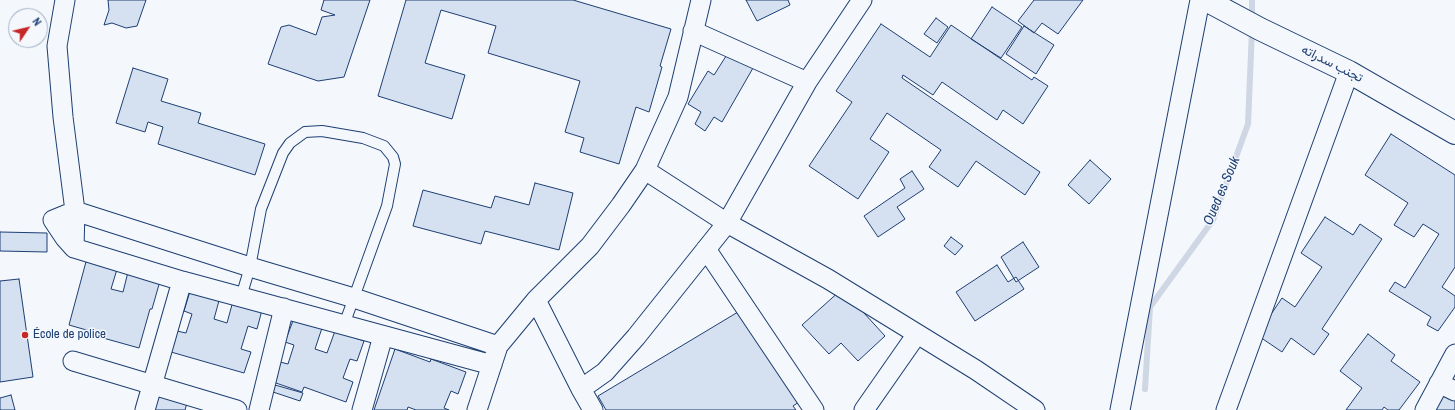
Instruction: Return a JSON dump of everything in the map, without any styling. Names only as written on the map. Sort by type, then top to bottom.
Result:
[{"type":"highway","name":"تجنب سدراته","points":[[1206,0],[1349,72],[1455,133]]},
{"type":"street","points":[[65,0],[57,46],[63,118],[74,211],[74,248],[182,282],[284,308],[492,365]]},
{"type":"street","points":[[477,410],[498,346],[536,300],[590,246],[645,170],[678,97],[701,0]]},
{"type":"street","points":[[581,389],[605,372],[636,337],[727,223],[807,82],[862,0]]},
{"type":"street","points":[[1120,410],[1200,0]]},
{"type":"street","points":[[693,31],[807,82]]},
{"type":"street","points":[[1226,410],[1349,72]]},
{"type":"street","points":[[645,170],[727,223],[828,278],[976,370],[1035,410]]},
{"type":"street","points":[[74,211],[250,267],[354,298],[498,346]]},
{"type":"street","points":[[706,248],[814,410]]},
{"type":"street","points":[[145,410],[182,282]]},
{"type":"street","points":[[536,300],[593,410]]},
{"type":"street","points":[[259,410],[284,308]]},
{"type":"street","points":[[864,410],[917,334]]},
{"type":"street","points":[[362,410],[383,336]]},
{"type":"street","points":[[1425,410],[1447,387],[1455,354]]},
{"type":"street","points":[[73,361],[237,410]]},
{"type":"lane","points":[[240,297],[250,267],[261,210],[283,153],[290,143],[305,132],[322,131],[363,138],[384,146],[393,156],[395,164],[387,206],[344,325]]},
{"type":"building","points":[[108,0],[146,0],[137,26],[126,28],[112,23],[104,25],[109,10]]},
{"type":"building","points":[[324,0],[370,0],[344,77],[318,81],[268,64],[281,27],[289,25],[316,35],[322,17],[335,15],[321,10]]},
{"type":"building","points":[[406,0],[573,0],[671,29],[649,112],[636,107],[619,164],[580,152],[584,138],[565,132],[580,81],[488,53],[496,26],[441,10],[425,63],[465,75],[452,119],[378,96]]},
{"type":"building","points":[[746,0],[788,0],[790,5],[757,21]]},
{"type":"building","points":[[1034,0],[1083,0],[1058,34],[1042,23],[1034,33],[1018,21]]},
{"type":"building","points":[[992,7],[1022,27],[1001,58],[971,39]]},
{"type":"building","points":[[936,18],[948,27],[937,43],[924,34]]},
{"type":"building","points":[[881,24],[930,57],[951,25],[1032,80],[1034,77],[1048,86],[1023,124],[1003,110],[997,120],[942,82],[933,95],[903,75],[902,78],[1040,172],[1025,195],[976,161],[958,187],[929,167],[941,150],[887,113],[870,139],[889,152],[858,199],[809,166],[852,102],[836,91]]},
{"type":"building","points":[[1024,26],[1054,45],[1036,74],[1006,54]]},
{"type":"building","points":[[728,53],[753,68],[722,122],[714,117],[705,131],[695,124],[701,112],[688,104],[708,71],[714,75]]},
{"type":"building","points":[[133,68],[168,79],[161,101],[201,113],[198,123],[265,144],[255,175],[158,144],[163,127],[148,122],[145,132],[116,123]]},
{"type":"building","points":[[1391,134],[1455,175],[1455,267],[1442,287],[1455,296],[1455,307],[1438,331],[1427,325],[1431,317],[1389,291],[1395,282],[1405,288],[1439,234],[1423,224],[1414,237],[1394,225],[1408,203],[1365,175]]},
{"type":"building","points":[[1090,160],[1111,179],[1089,204],[1068,185]]},
{"type":"building","points":[[912,171],[924,189],[897,207],[905,219],[878,237],[864,216],[905,188],[900,179]]},
{"type":"building","points":[[535,183],[573,193],[559,250],[485,231],[481,244],[413,226],[423,190],[491,208],[495,196],[529,205]]},
{"type":"building","points":[[1325,217],[1353,235],[1360,224],[1382,239],[1322,329],[1329,334],[1314,355],[1291,338],[1282,352],[1257,335],[1282,298],[1295,307],[1322,267],[1301,253]]},
{"type":"building","points":[[0,232],[47,233],[47,252],[0,251]]},
{"type":"building","points":[[951,237],[963,246],[955,255],[944,246]]},
{"type":"building","points":[[1023,242],[1039,267],[1016,282],[1001,257]]},
{"type":"building","points":[[87,258],[118,266],[111,289],[123,292],[128,272],[160,281],[139,348],[96,336],[97,333],[69,325]]},
{"type":"building","points":[[997,265],[1008,282],[1016,277],[1024,289],[975,321],[956,292]]},
{"type":"building","points":[[19,279],[33,377],[0,382],[0,281]]},
{"type":"building","points":[[191,288],[220,297],[214,319],[227,323],[233,301],[262,310],[257,329],[248,326],[241,349],[251,352],[244,373],[171,352],[177,331],[186,333],[192,314],[184,311]]},
{"type":"building","points":[[842,289],[885,336],[858,361],[841,343],[829,354],[802,325]]},
{"type":"building","points":[[743,309],[799,402],[793,406],[796,410],[606,410],[598,396]]},
{"type":"building","points":[[294,318],[322,328],[315,349],[327,353],[335,331],[364,341],[357,361],[350,359],[343,378],[353,382],[346,402],[304,387],[302,392],[273,382],[280,362],[288,364],[294,345],[285,342]]},
{"type":"building","points":[[1368,334],[1395,355],[1391,361],[1420,382],[1399,410],[1388,410],[1384,407],[1382,410],[1346,410],[1362,388],[1340,371]]},
{"type":"building","points":[[395,349],[430,362],[431,359],[466,372],[458,394],[451,391],[444,408],[449,410],[416,410],[408,407],[407,410],[374,410]]},
{"type":"building","points":[[159,384],[190,392],[185,410],[153,410]]},
{"type":"building","points":[[275,385],[303,393],[300,401],[273,392]]},
{"type":"building","points":[[1447,390],[1455,395],[1455,410],[1435,410]]},
{"type":"building","points":[[11,395],[15,410],[0,410],[0,398]]},
{"type":"waterway","name":"Oued es Souk","points":[[1252,0],[1252,20]]},
{"type":"waterway","name":"Oued es Souk","points":[[1145,389],[1150,307],[1213,220],[1248,124],[1252,30]]},
{"type":"place","name":"École de police","points":[[25,335]]}]
